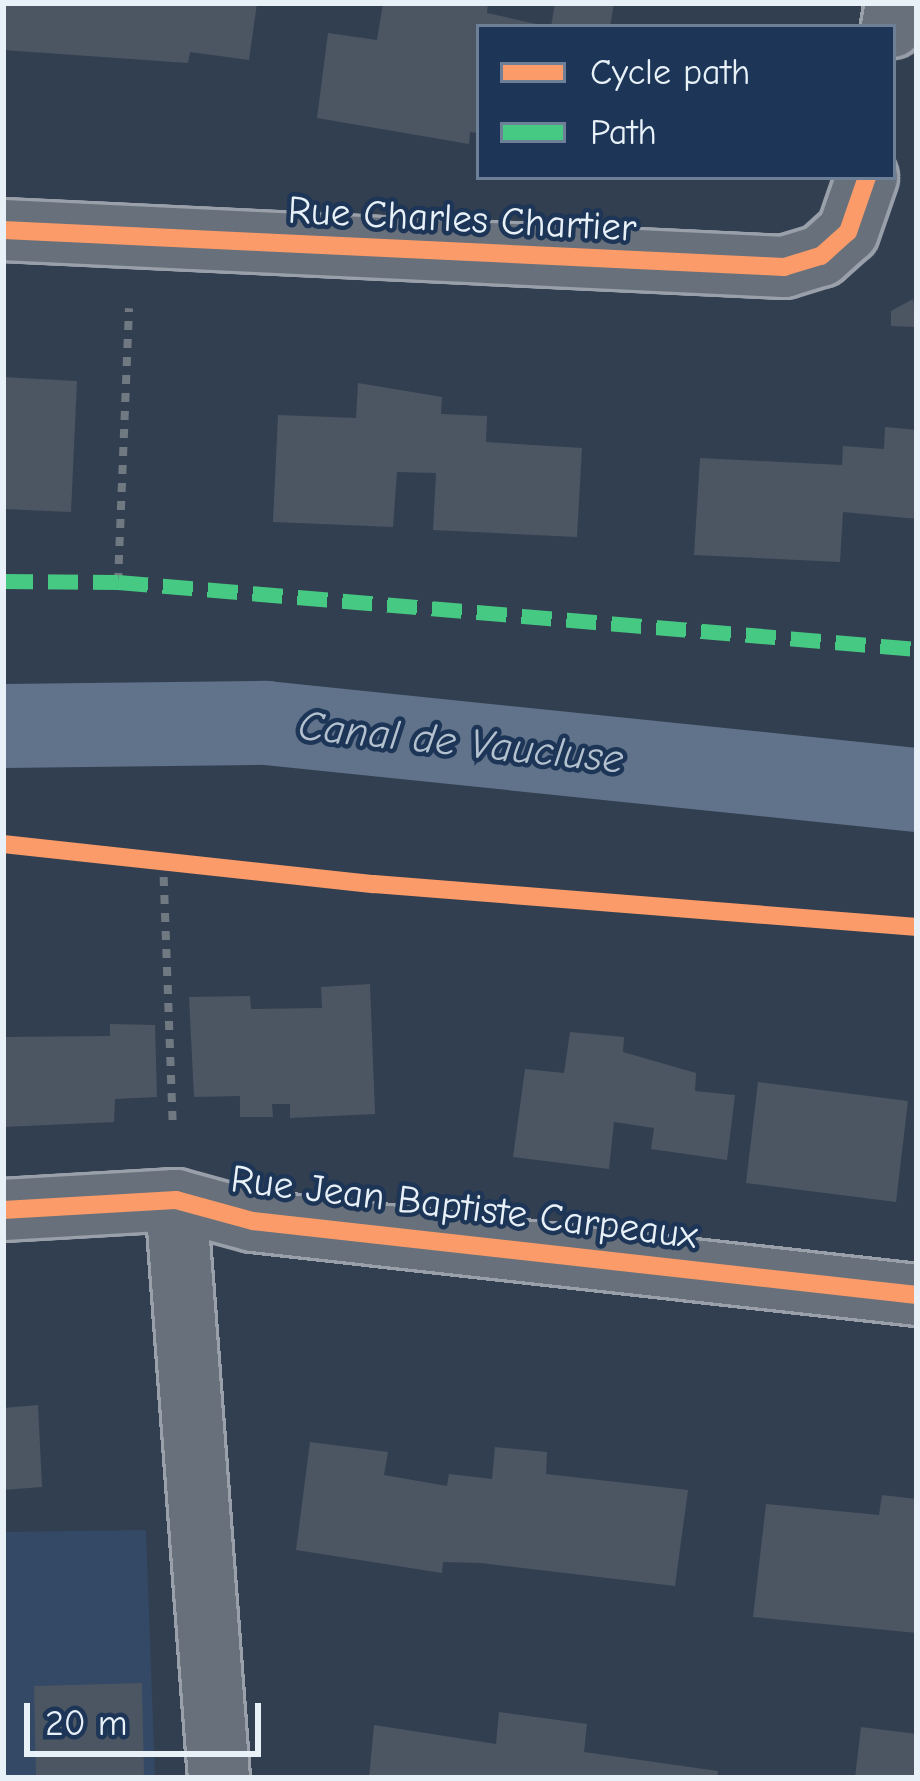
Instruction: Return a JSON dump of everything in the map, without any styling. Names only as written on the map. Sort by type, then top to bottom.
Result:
[{"type":"street","name":"Rue Charles Chartier","points":[[3,230],[784,268],[821,256],[848,232],[866,180]]},
{"type":"street","name":"Rue Jean Baptiste Carpeaux","points":[[3,1210],[176,1200],[253,1221],[917,1295]]},
{"type":"street","points":[[176,1200],[219,1778]]},
{"type":"path","points":[[118,582],[132,237]]},
{"type":"path","points":[[163,860],[176,1200]]},
{"type":"shaded area","points":[[146,1530],[155,1778],[3,1778],[3,1532]]},
{"type":"building","points":[[3,3],[257,3],[249,60],[190,52],[188,63],[3,50]]},
{"type":"building","points":[[383,3],[488,3],[487,13],[536,24],[476,24],[476,133],[470,132],[469,144],[317,118],[328,33],[377,40]]},
{"type":"building","points":[[555,3],[614,3],[610,24],[552,24]]},
{"type":"building","points":[[913,299],[917,327],[891,326],[891,311]]},
{"type":"building","points":[[3,377],[77,381],[71,512],[3,509]]},
{"type":"building","points":[[358,383],[442,397],[441,414],[487,416],[486,442],[582,448],[577,537],[433,530],[436,473],[397,472],[393,527],[273,522],[278,415],[356,418]]},
{"type":"building","points":[[885,427],[917,430],[917,519],[843,512],[840,562],[694,555],[700,458],[842,465],[843,446],[884,449]]},
{"type":"building","points":[[370,984],[375,1114],[290,1118],[290,1104],[272,1104],[273,1117],[240,1117],[240,1096],[194,1097],[189,997],[250,996],[251,1009],[322,1008],[321,987]]},
{"type":"building","points":[[110,1024],[155,1025],[157,1097],[115,1099],[114,1122],[3,1127],[3,1037],[110,1036]]},
{"type":"building","points":[[570,1032],[624,1037],[623,1052],[696,1073],[695,1091],[735,1095],[727,1160],[651,1149],[654,1128],[614,1122],[609,1169],[513,1157],[525,1069],[564,1073]]},
{"type":"building","points":[[758,1082],[908,1101],[896,1202],[746,1183]]},
{"type":"building","points":[[38,1405],[42,1487],[3,1490],[3,1408]]},
{"type":"building","points":[[310,1442],[388,1452],[384,1475],[447,1486],[449,1474],[492,1479],[495,1447],[547,1452],[546,1474],[688,1490],[675,1586],[481,1563],[443,1562],[442,1573],[296,1550]]},
{"type":"building","points":[[882,1495],[917,1499],[917,1633],[753,1617],[766,1504],[879,1515]]},
{"type":"building","points":[[142,1683],[144,1778],[36,1778],[34,1686]]},
{"type":"building","points":[[499,1712],[587,1724],[584,1752],[718,1771],[717,1778],[369,1778],[374,1725],[496,1744]]},
{"type":"building","points":[[861,1727],[917,1734],[917,1778],[855,1778]]},
{"type":"waterway","name":"Canal de Vaucluse","points":[[3,726],[266,723],[917,790]]},
{"type":"marked path","points":[[3,581],[118,582],[917,649]]},
{"type":"cycle path","points":[[3,230],[784,267],[821,256],[848,232],[866,180]]},
{"type":"cycle path","points":[[3,844],[374,884],[917,927]]},
{"type":"cycle path","points":[[3,1210],[176,1200],[253,1221],[917,1295]]}]
